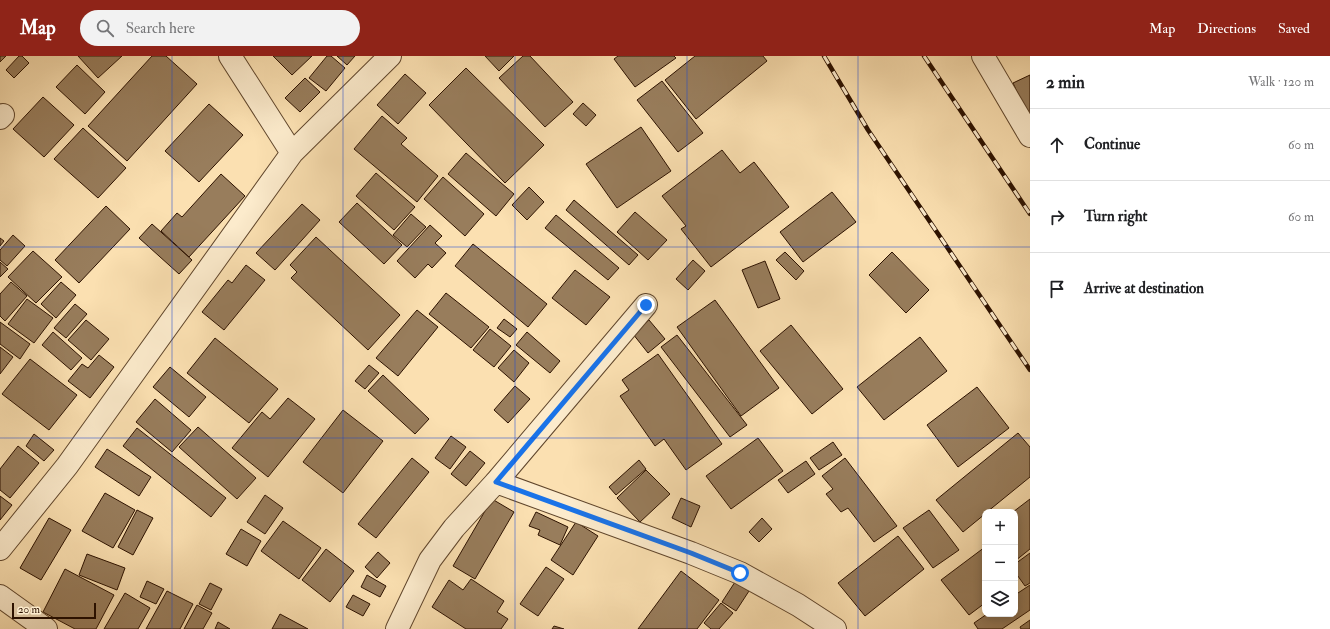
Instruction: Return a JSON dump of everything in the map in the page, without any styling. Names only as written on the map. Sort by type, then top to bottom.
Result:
[{"type":"street","points":[[230,56],[292,153]]},
{"type":"street","points":[[0,549],[67,466],[292,153],[390,56]]},
{"type":"street","points":[[983,56],[1030,136]]},
{"type":"street","points":[[397,629],[430,560],[454,528],[496,482],[646,305]]},
{"type":"street","points":[[496,482],[691,553],[740,573],[798,605],[835,629]]},
{"type":"street","points":[[0,596],[46,629]]},
{"type":"building","points":[[0,56],[6,56],[0,62]]},
{"type":"building","points":[[19,56],[22,56],[29,63],[14,78],[6,70]]},
{"type":"building","points":[[78,56],[122,56],[98,78]]},
{"type":"building","points":[[152,56],[166,56],[197,84],[127,161],[88,126]]},
{"type":"building","points":[[273,56],[312,56],[292,75]]},
{"type":"building","points":[[327,56],[331,56],[345,68],[326,91],[309,78]]},
{"type":"building","points":[[337,56],[355,56],[347,65]]},
{"type":"building","points":[[485,56],[514,56],[499,71]]},
{"type":"building","points":[[523,56],[530,56],[573,102],[545,127],[499,78]]},
{"type":"building","points":[[618,56],[674,56],[676,58],[635,87],[614,59]]},
{"type":"building","points":[[695,56],[763,56],[767,61],[696,119],[665,80]]},
{"type":"building","points":[[77,65],[105,92],[85,114],[56,87]]},
{"type":"building","points":[[466,68],[544,145],[505,183],[429,105]]},
{"type":"building","points":[[405,74],[426,93],[398,124],[377,105]]},
{"type":"building","points":[[1030,75],[1030,120],[1013,83]]},
{"type":"building","points":[[305,78],[320,92],[300,112],[285,98]]},
{"type":"building","points":[[662,81],[703,133],[678,152],[637,100]]},
{"type":"building","points":[[43,97],[74,125],[44,157],[13,129]]},
{"type":"building","points":[[583,103],[596,115],[586,126],[573,114]]},
{"type":"building","points":[[209,104],[243,135],[199,182],[165,151]]},
{"type":"building","points":[[382,116],[407,138],[401,144],[438,176],[417,202],[354,149]]},
{"type":"building","points":[[641,127],[671,171],[617,208],[586,164]]},
{"type":"building","points":[[83,128],[126,168],[98,198],[54,159]]},
{"type":"building","points":[[722,150],[740,173],[754,162],[789,207],[711,267],[681,229],[686,226],[662,196]]},
{"type":"building","points":[[466,153],[514,194],[496,216],[448,174]]},
{"type":"building","points":[[376,173],[415,207],[394,230],[356,196]]},
{"type":"building","points":[[221,174],[245,196],[189,257],[161,231],[177,213],[182,217]]},
{"type":"building","points":[[443,177],[484,214],[465,236],[424,199]]},
{"type":"building","points":[[529,187],[544,202],[527,220],[512,205]]},
{"type":"building","points":[[832,192],[856,222],[803,262],[780,232]]},
{"type":"building","points":[[574,200],[638,255],[629,265],[566,210]]},
{"type":"building","points":[[357,203],[402,245],[384,264],[339,222]]},
{"type":"building","points":[[302,204],[320,220],[275,270],[256,253]]},
{"type":"building","points":[[106,206],[130,229],[79,283],[55,260]]},
{"type":"building","points":[[635,212],[667,240],[648,260],[617,232]]},
{"type":"building","points":[[411,214],[426,227],[407,247],[393,235]]},
{"type":"building","points":[[556,215],[619,268],[608,280],[545,228]]},
{"type":"building","points":[[152,224],[192,260],[179,274],[139,238]]},
{"type":"building","points":[[430,225],[442,236],[435,243],[446,253],[432,268],[428,264],[415,278],[397,261]]},
{"type":"building","points":[[13,235],[25,246],[7,266],[0,260],[0,250]]},
{"type":"building","points":[[316,237],[400,315],[368,350],[291,278],[297,272],[290,265]]},
{"type":"building","points":[[0,238],[4,241],[0,246]]},
{"type":"building","points":[[473,244],[547,304],[528,327],[455,266]]},
{"type":"building","points":[[33,251],[62,277],[36,303],[8,277]]},
{"type":"building","points":[[785,252],[804,271],[796,280],[776,260]]},
{"type":"building","points":[[892,252],[929,290],[906,313],[869,275]]},
{"type":"building","points":[[693,260],[705,271],[688,290],[676,279]]},
{"type":"building","points":[[765,261],[780,299],[758,308],[742,270]]},
{"type":"building","points":[[0,262],[8,269],[0,277]]},
{"type":"building","points":[[246,265],[265,280],[224,330],[202,312],[228,280],[232,283]]},
{"type":"building","points":[[575,270],[610,297],[586,325],[552,298]]},
{"type":"building","points":[[11,282],[27,296],[5,321],[0,316],[0,294]]},
{"type":"building","points":[[61,282],[76,295],[56,318],[41,304]]},
{"type":"building","points":[[446,293],[489,327],[471,348],[429,314]]},
{"type":"building","points":[[27,299],[53,318],[34,343],[8,324]]},
{"type":"building","points":[[715,300],[779,388],[741,416],[677,327]]},
{"type":"building","points":[[75,304],[87,314],[66,338],[54,328]]},
{"type":"building","points":[[417,310],[438,327],[398,376],[376,358]]},
{"type":"building","points":[[504,319],[517,329],[510,337],[497,328]]},
{"type":"building","points":[[86,320],[109,339],[91,360],[68,340]]},
{"type":"building","points":[[649,320],[665,339],[648,353],[633,334]]},
{"type":"building","points":[[0,322],[30,344],[20,359],[0,344]]},
{"type":"building","points":[[791,325],[843,389],[812,414],[760,351]]},
{"type":"building","points":[[490,329],[511,346],[494,367],[473,350]]},
{"type":"building","points":[[53,332],[82,358],[71,370],[42,345]]},
{"type":"building","points":[[527,332],[560,361],[550,373],[516,345]]},
{"type":"building","points":[[677,335],[747,425],[730,437],[661,347]]},
{"type":"building","points":[[920,337],[947,371],[884,420],[857,387]]},
{"type":"building","points":[[215,338],[278,389],[249,423],[187,373]]},
{"type":"building","points":[[0,347],[13,357],[0,374]]},
{"type":"building","points":[[514,350],[529,363],[514,382],[498,368]]},
{"type":"building","points":[[658,354],[722,444],[686,470],[664,439],[655,446],[620,396],[629,390],[622,380]]},
{"type":"building","points":[[99,355],[114,367],[90,398],[68,381],[82,364],[88,368]]},
{"type":"building","points":[[30,359],[77,395],[49,430],[2,394]]},
{"type":"building","points":[[369,365],[379,373],[365,389],[355,381]]},
{"type":"building","points":[[170,367],[206,397],[189,417],[153,387]]},
{"type":"building","points":[[383,375],[429,419],[415,434],[368,391]]},
{"type":"building","points":[[515,386],[530,399],[508,423],[494,410]]},
{"type":"building","points":[[977,387],[1009,428],[958,467],[927,425]]},
{"type":"building","points":[[288,398],[315,419],[268,477],[232,448],[262,412],[270,419]]},
{"type":"building","points":[[155,399],[191,430],[172,452],[136,422]]},
{"type":"building","points":[[343,410],[383,441],[343,493],[303,462]]},
{"type":"building","points":[[198,427],[256,478],[237,499],[179,447]]},
{"type":"building","points":[[137,428],[226,498],[211,517],[123,446]]},
{"type":"building","points":[[1018,433],[1030,447],[1030,477],[991,509],[982,509],[982,516],[963,532],[936,500]]},
{"type":"building","points":[[34,434],[54,450],[44,461],[26,446]]},
{"type":"building","points":[[451,436],[466,447],[450,469],[435,458]]},
{"type":"building","points":[[758,438],[783,471],[731,509],[706,476]]},
{"type":"building","points":[[833,442],[842,455],[819,470],[810,458]]},
{"type":"building","points":[[18,446],[39,463],[10,498],[0,490],[0,469]]},
{"type":"building","points":[[107,449],[151,477],[139,496],[95,467]]},
{"type":"building","points":[[470,451],[485,463],[466,486],[451,474]]},
{"type":"building","points":[[412,458],[429,472],[376,538],[358,524]]},
{"type":"building","points":[[845,458],[897,526],[874,542],[848,508],[841,512],[826,494],[833,489],[822,476]]},
{"type":"building","points":[[639,460],[646,469],[616,495],[609,487]]},
{"type":"building","points":[[806,461],[815,474],[788,493],[778,480]]},
{"type":"building","points":[[646,470],[670,494],[640,522],[617,498]]},
{"type":"building","points":[[105,493],[135,510],[113,548],[82,531]]},
{"type":"building","points":[[265,495],[283,508],[265,534],[247,522]]},
{"type":"building","points":[[0,496],[12,505],[0,520]]},
{"type":"building","points":[[681,498],[700,506],[691,527],[672,518]]},
{"type":"building","points":[[492,499],[514,512],[475,579],[453,566]]},
{"type":"building","points":[[1030,499],[1030,549],[1018,559],[1018,509]]},
{"type":"building","points":[[137,510],[153,518],[133,555],[118,547]]},
{"type":"building","points":[[929,510],[959,550],[933,568],[903,528]]},
{"type":"building","points":[[536,512],[568,527],[560,545],[538,535],[540,530],[529,526]]},
{"type":"building","points":[[49,518],[71,530],[41,580],[20,568]]},
{"type":"building","points":[[762,518],[772,529],[759,542],[749,532]]},
{"type":"building","points":[[283,521],[321,548],[299,579],[261,551]]},
{"type":"building","points":[[576,522],[598,536],[573,575],[551,560]]},
{"type":"building","points":[[241,529],[261,541],[247,566],[226,554]]},
{"type":"building","points":[[898,536],[924,569],[865,616],[838,583]]},
{"type":"building","points":[[326,549],[354,571],[330,602],[302,580]]},
{"type":"building","points":[[982,549],[982,605],[969,615],[941,580]]},
{"type":"building","points":[[378,552],[390,563],[377,578],[365,567]]},
{"type":"building","points":[[1030,553],[1030,583],[1025,586],[1018,576],[1018,562]]},
{"type":"building","points":[[87,554],[125,568],[117,590],[79,575]]},
{"type":"building","points":[[546,567],[564,579],[538,616],[520,604]]},
{"type":"building","points":[[65,569],[114,595],[96,629],[75,629],[43,612]]},
{"type":"building","points":[[681,571],[719,600],[697,629],[638,629]]},
{"type":"building","points":[[367,575],[386,586],[380,597],[361,587]]},
{"type":"building","points":[[471,579],[504,601],[497,612],[508,619],[501,629],[466,629],[432,607],[449,580],[463,590]]},
{"type":"building","points":[[147,581],[164,589],[156,604],[140,597]]},
{"type":"building","points":[[735,582],[749,591],[736,611],[722,602]]},
{"type":"building","points":[[210,583],[222,589],[211,610],[199,604]]},
{"type":"building","points":[[1030,585],[1030,610],[1002,629],[978,629],[974,623],[983,617],[1018,617],[1018,593]]},
{"type":"building","points":[[167,591],[193,604],[180,629],[146,629]]},
{"type":"building","points":[[125,593],[150,608],[138,629],[104,629]]},
{"type":"building","points":[[353,595],[370,604],[363,616],[346,607]]},
{"type":"building","points":[[721,603],[733,613],[719,629],[711,629],[704,623]]},
{"type":"building","points":[[197,605],[212,613],[203,629],[184,629]]},
{"type":"building","points":[[280,614],[308,629],[272,629]]},
{"type":"building","points":[[1030,620],[1030,629],[1021,629],[1020,627]]},
{"type":"building","points":[[218,622],[230,629],[215,629]]},
{"type":"building","points":[[554,626],[564,629],[552,629]]},
{"type":"railway","points":[[824,56],[868,130],[1030,370]]},
{"type":"railway","points":[[924,56],[1030,214]]},
{"type":"route","points":[[646,305],[496,482],[691,553],[740,573]]}]
